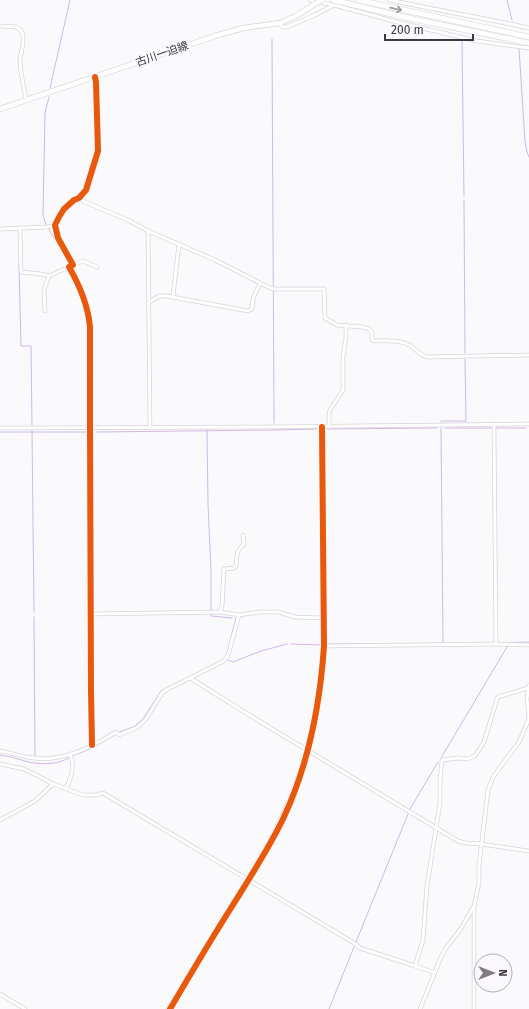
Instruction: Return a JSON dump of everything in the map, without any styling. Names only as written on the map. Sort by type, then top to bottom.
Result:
[{"type":"highway","points":[[358,0],[529,37]]},
{"type":"highway","points":[[333,3],[529,43]]},
{"type":"main road","name":"古川一迫線","points":[[0,109],[234,30],[251,26],[280,23],[296,16],[322,0]]},
{"type":"street","points":[[310,0],[333,3],[397,22],[477,41],[529,48]]},
{"type":"street","points":[[390,0],[529,28]]},
{"type":"street","points":[[280,23],[282,27],[287,27],[315,15],[333,3]]},
{"type":"street","points":[[0,26],[17,27],[22,32],[24,38],[21,50],[20,69],[26,100]]},
{"type":"street","points":[[92,745],[90,320],[82,292],[58,238],[55,225],[64,210],[74,200],[79,198],[86,190],[98,151],[95,77]]},
{"type":"street","points":[[79,198],[130,221],[148,231],[215,260],[260,284],[273,289],[324,289],[325,318],[336,324],[370,329],[372,332],[372,340],[374,342],[402,342],[412,346],[426,357],[529,355]]},
{"type":"street","points":[[0,229],[46,227],[55,225]]},
{"type":"street","points":[[20,228],[21,272],[49,276],[83,260],[97,267]]},
{"type":"street","points":[[148,231],[150,427]]},
{"type":"street","points":[[173,296],[179,244]]},
{"type":"street","points":[[45,311],[44,290],[49,276]]},
{"type":"street","points":[[148,304],[159,296],[173,296],[248,311],[252,309],[252,300],[260,284]]},
{"type":"street","points":[[329,426],[330,410],[343,390],[343,357],[346,325]]},
{"type":"street","points":[[494,424],[496,644]]},
{"type":"street","points":[[0,428],[529,424]]},
{"type":"street","points":[[170,1009],[268,847],[283,819],[307,750],[319,698],[324,646],[322,426]]},
{"type":"street","points":[[220,612],[222,606],[224,569],[234,568],[236,566],[237,552],[244,544],[243,535]]},
{"type":"street","points":[[92,614],[220,612],[239,615],[259,612],[279,612],[295,617],[324,618]]},
{"type":"street","points":[[0,751],[35,758],[62,757],[87,748],[116,732],[119,735],[136,728],[146,719],[162,693],[221,663],[227,658],[239,615]]},
{"type":"street","points":[[324,646],[529,645]]},
{"type":"street","points":[[190,678],[463,843],[482,844],[529,851]]},
{"type":"street","points":[[415,966],[423,940],[427,886],[440,803],[442,760],[458,758],[467,759],[475,756],[484,742],[496,699],[529,687],[527,698],[529,715],[528,721],[519,742],[491,780],[488,790],[479,865],[479,883],[474,906],[474,1009]]},
{"type":"street","points":[[66,788],[73,769],[70,754]]},
{"type":"street","points":[[0,764],[24,769],[53,784],[83,794],[96,795],[103,793],[360,948],[435,973]]},
{"type":"street","points":[[0,820],[35,801],[53,784]]},
{"type":"street","points":[[420,1009],[441,957],[460,930],[474,906]]},
{"type":"street","points":[[0,994],[25,1009]]},
{"type":"waterway","points":[[50,88],[70,0]]},
{"type":"waterway","points":[[507,0],[512,20]]},
{"type":"waterway","points":[[272,39],[274,423]]},
{"type":"waterway","points":[[462,40],[464,196]]},
{"type":"waterway","points":[[519,49],[525,141],[529,157]]},
{"type":"waterway","points":[[46,225],[43,215],[45,113],[49,97]]},
{"type":"waterway","points":[[464,200],[465,353]]},
{"type":"waterway","points":[[48,228],[70,265]]},
{"type":"waterway","points":[[19,264],[21,346],[31,346],[32,426]]},
{"type":"waterway","points":[[71,268],[79,282],[93,323],[92,425]]},
{"type":"waterway","points":[[441,422],[466,421],[465,359]]},
{"type":"waterway","points":[[327,429],[437,428]]},
{"type":"waterway","points":[[441,428],[443,643]]},
{"type":"waterway","points":[[445,428],[491,428]]},
{"type":"waterway","points":[[496,428],[526,428]]},
{"type":"waterway","points":[[97,432],[274,429]]},
{"type":"waterway","points":[[275,430],[316,429]]},
{"type":"waterway","points":[[207,430],[211,616],[232,618]]},
{"type":"waterway","points":[[32,431],[34,612]]},
{"type":"waterway","points":[[92,431],[94,742]]},
{"type":"waterway","points":[[0,432],[86,432]]},
{"type":"waterway","points":[[34,617],[35,756]]},
{"type":"waterway","points":[[227,653],[236,618]]},
{"type":"waterway","points":[[500,643],[529,642]]},
{"type":"waterway","points":[[228,660],[233,662],[261,651],[287,644]]},
{"type":"waterway","points":[[291,644],[321,645],[320,670],[312,722],[306,747]]},
{"type":"waterway","points":[[326,644],[382,644]]},
{"type":"waterway","points":[[387,644],[403,644]]},
{"type":"waterway","points":[[441,758],[507,647]]},
{"type":"waterway","points":[[120,732],[135,726],[143,719],[161,691],[181,681]]},
{"type":"waterway","points":[[72,756],[90,749],[116,734]]},
{"type":"waterway","points":[[247,876],[269,838],[285,806],[305,751]]},
{"type":"waterway","points":[[0,755],[41,764],[59,762],[69,758]]},
{"type":"waterway","points":[[410,809],[438,762]]},
{"type":"waterway","points":[[356,942],[408,814]]},
{"type":"waterway","points":[[166,1009],[244,881]]},
{"type":"waterway","points":[[329,1009],[354,947]]},
{"type":"cycle path","points":[[92,745],[90,327],[83,296],[69,267],[73,265],[58,238],[55,225],[64,209],[74,200],[79,198],[86,190],[98,151],[95,77]]},
{"type":"cycle path","points":[[170,1009],[271,842],[283,819],[300,777],[312,734],[320,690],[324,646],[322,427]]}]
